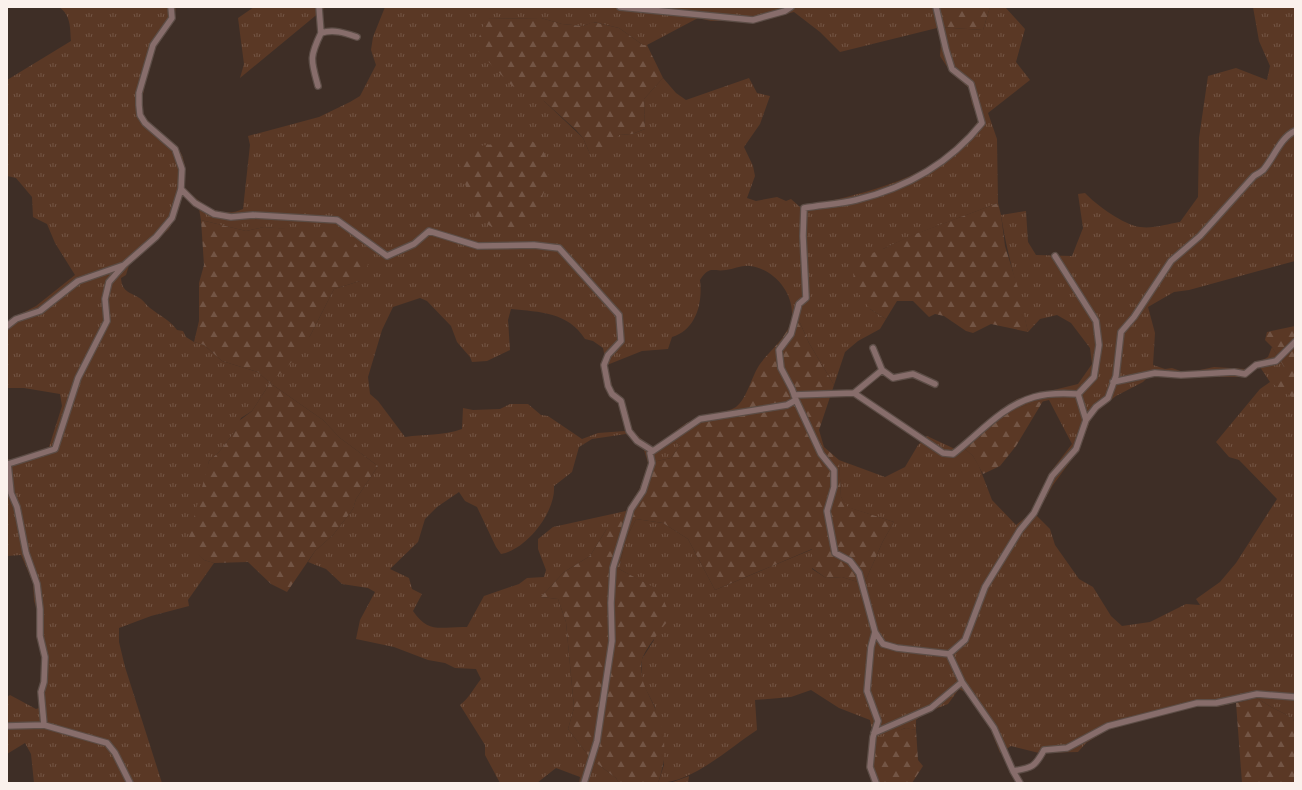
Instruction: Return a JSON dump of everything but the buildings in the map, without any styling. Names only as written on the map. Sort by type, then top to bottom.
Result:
[{"type":"street","points":[[44,725],[41,692],[44,682],[45,657],[40,636],[40,609],[37,584],[26,553],[17,507],[10,493],[8,465],[55,449],[78,378],[107,321],[104,299],[109,282],[124,265],[156,237],[172,218],[181,189],[182,169],[175,150],[146,123],[140,115],[139,104],[139,92],[153,45],[172,18],[171,7]]},
{"type":"street","points":[[318,86],[313,67],[312,52],[321,33],[319,7]]},
{"type":"street","points":[[620,7],[753,20],[785,11],[791,7]]},
{"type":"street","points":[[936,7],[952,69],[971,84],[982,123],[967,141],[940,164],[907,183],[855,200],[804,208],[803,236],[806,298],[799,304],[791,334],[779,350],[781,368],[821,454],[834,470],[834,487],[827,511],[835,553],[850,561],[859,573],[875,632],[883,644],[897,648],[949,654],[965,640],[985,587],[1020,530],[1034,513],[1052,476],[1076,449],[1086,420],[1096,407],[1108,398],[1113,382],[1121,332],[1134,317],[1156,281],[1171,261],[1200,236],[1254,176],[1264,169],[1280,146],[1295,131]]},
{"type":"street","points":[[321,33],[336,31],[357,37]]},
{"type":"street","points":[[181,189],[195,203],[214,214],[231,217],[253,215],[337,220],[387,256],[414,244],[429,231],[478,246],[534,245],[559,248],[619,314],[621,341],[608,356],[604,365],[608,386],[612,394],[621,401],[629,431],[637,441],[653,451]]},
{"type":"street","points":[[854,393],[943,453],[953,454],[1004,411],[1034,397],[1060,393],[1078,394],[1094,377],[1100,345],[1096,321],[1056,256]]},
{"type":"street","points":[[7,326],[16,319],[40,311],[78,281],[124,265]]},
{"type":"street","points":[[1113,382],[1155,373],[1181,375],[1234,372],[1245,374],[1256,365],[1276,361],[1295,342]]},
{"type":"street","points":[[873,348],[882,370],[893,378],[913,374],[935,384]]},
{"type":"street","points":[[584,783],[597,741],[612,641],[610,603],[613,568],[631,509],[642,490],[652,463],[650,453],[700,419],[787,405],[795,398],[854,393],[882,370]]},
{"type":"street","points":[[1078,394],[1086,420]]},
{"type":"street","points":[[875,632],[871,647],[867,691],[878,721],[874,733],[870,767],[876,783]]},
{"type":"street","points":[[949,654],[962,682],[994,728],[1020,783]]},
{"type":"street","points":[[874,733],[931,708],[962,682]]},
{"type":"street","points":[[1013,771],[1030,769],[1038,762],[1044,750],[1067,748],[1108,726],[1197,703],[1216,703],[1256,694],[1295,696]]},
{"type":"street","points":[[7,726],[44,725],[107,743],[115,752],[130,783]]},
{"type":"green space","points":[[59,7],[176,7],[171,24],[158,42],[153,52],[144,89],[142,110],[151,124],[177,147],[181,154],[185,168],[184,187],[203,204],[218,211],[226,212],[234,212],[243,209],[250,145],[248,136],[319,117],[360,96],[376,65],[371,50],[373,37],[385,7],[932,7],[937,27],[983,30],[990,7],[1005,7],[1025,29],[1016,62],[1030,80],[988,113],[997,139],[998,203],[911,236],[883,249],[870,309],[886,319],[880,329],[858,341],[845,352],[834,385],[809,343],[800,323],[791,322],[791,303],[788,294],[776,278],[768,272],[750,266],[706,272],[700,280],[700,298],[696,314],[687,328],[672,337],[668,349],[642,351],[607,365],[613,390],[623,399],[632,431],[652,448],[667,438],[680,445],[671,458],[648,463],[643,447],[626,434],[592,439],[579,447],[572,472],[554,486],[550,507],[538,528],[529,538],[511,551],[501,554],[496,547],[477,507],[465,501],[459,492],[437,507],[425,519],[418,542],[390,569],[409,578],[412,589],[422,594],[413,611],[419,619],[437,628],[467,627],[484,596],[519,584],[527,578],[544,577],[546,570],[538,549],[538,539],[553,527],[626,511],[628,517],[606,530],[590,556],[564,572],[541,597],[558,599],[566,622],[574,708],[568,729],[591,759],[616,778],[619,783],[579,783],[580,777],[556,768],[537,783],[500,783],[485,755],[485,745],[460,705],[469,696],[481,679],[476,669],[455,668],[445,663],[428,660],[394,647],[356,639],[360,620],[375,592],[368,588],[342,584],[326,569],[308,562],[315,551],[333,535],[353,509],[356,499],[378,466],[340,438],[323,420],[270,383],[252,411],[241,418],[236,430],[219,452],[209,461],[193,548],[204,560],[214,563],[188,600],[189,606],[151,616],[119,628],[119,642],[125,667],[162,783],[34,783],[31,754],[25,743],[7,754],[7,697],[10,695],[36,709],[39,708],[42,665],[41,648],[36,636],[36,607],[34,601],[33,583],[21,555],[7,556],[7,458],[10,460],[35,454],[49,447],[62,406],[60,394],[24,388],[7,388],[7,321],[36,306],[75,275],[55,243],[47,224],[33,217],[32,197],[16,178],[7,176],[7,80],[71,41],[68,18]],"holes":[[[794,12],[820,32],[840,52],[937,28],[941,43],[940,56],[951,73],[969,88],[972,104],[979,120],[966,138],[948,154],[930,166],[888,185],[843,198],[800,207],[791,199],[786,201],[777,197],[756,201],[747,198],[755,176],[753,166],[744,147],[760,124],[770,96],[757,93],[749,78],[686,100],[676,93],[663,78],[644,99],[645,129],[632,134],[619,135],[590,154],[583,138],[544,101],[486,19],[541,18],[562,24],[583,26],[594,22],[619,28],[643,45],[647,45],[698,18],[711,21],[760,21]],[[182,195],[199,209],[201,220],[246,231],[264,227],[296,230],[360,281],[334,289],[310,336],[270,383],[258,372],[222,361],[204,345],[194,342],[186,337],[183,331],[177,330],[141,299],[128,292],[123,287],[121,278],[126,275],[129,265],[169,229],[176,215]],[[420,298],[427,301],[451,326],[457,342],[470,357],[472,362],[487,361],[510,350],[508,320],[511,309],[532,311],[562,318],[578,330],[585,339],[593,341],[603,348],[605,358],[600,364],[604,380],[607,390],[619,402],[625,431],[598,433],[582,439],[548,416],[541,415],[528,404],[510,404],[500,409],[473,410],[463,408],[462,429],[441,434],[405,437],[378,401],[370,394],[368,377],[382,330],[393,307]]]},
{"type":"green space","points":[[254,7],[326,7],[240,78],[244,64],[238,18]]},
{"type":"green space","points":[[932,7],[990,7],[983,30],[937,27]]},
{"type":"green space","points":[[1253,7],[1295,7],[1295,261],[1189,290],[1174,292],[1148,307],[1155,333],[1153,365],[1165,369],[1172,368],[1186,373],[1214,367],[1246,369],[1268,357],[1272,347],[1284,367],[1289,394],[1295,399],[1295,725],[1293,718],[1257,698],[1216,707],[1197,706],[1109,729],[1086,743],[1078,752],[1039,753],[1011,746],[1000,753],[990,728],[965,692],[959,689],[948,704],[923,714],[916,720],[916,730],[905,728],[870,744],[872,730],[870,720],[839,708],[811,690],[791,697],[755,700],[757,730],[697,771],[671,782],[658,783],[664,765],[655,707],[641,680],[642,659],[654,640],[658,590],[619,569],[625,541],[636,519],[663,523],[688,539],[715,590],[813,549],[812,569],[826,578],[842,577],[864,584],[883,541],[894,522],[847,507],[841,497],[839,460],[885,477],[905,467],[918,445],[927,436],[955,449],[996,414],[1017,399],[1078,384],[1092,364],[1090,348],[1071,323],[1057,315],[1040,319],[1028,332],[1001,215],[1026,211],[1028,242],[1036,255],[1072,256],[1083,228],[1078,194],[1085,193],[1118,219],[1140,227],[1160,226],[1180,222],[1198,197],[1199,138],[1208,76],[1236,68],[1267,80],[1270,66],[1259,41]],"holes":[[[1257,367],[1260,367],[1270,382],[1260,389],[1216,442],[1229,457],[1239,460],[1277,499],[1236,563],[1220,582],[1196,599],[1200,605],[1186,604],[1150,622],[1122,626],[1111,616],[1093,587],[1079,579],[1055,545],[1050,529],[1036,515],[1053,485],[1080,448],[1092,415],[1116,396],[1143,382],[1148,377],[1244,377]],[[1049,400],[1072,444],[1049,474],[1031,513],[1016,525],[992,500],[979,466],[973,456],[965,449],[1012,409]]]},
{"type":"green space","points":[[541,18],[562,24],[583,26],[593,22],[619,28],[643,45],[647,45],[663,78],[644,99],[645,129],[632,134],[619,135],[605,152],[590,154],[583,138],[576,130],[544,101],[512,86],[475,48],[486,19]]},
{"type":"green space","points":[[529,139],[540,147],[547,158],[549,169],[545,191],[540,202],[522,230],[495,229],[474,216],[458,158],[472,147]]},
{"type":"green space","points":[[998,203],[1005,246],[1019,291],[1028,332],[991,324],[973,333],[966,331],[944,316],[935,314],[929,317],[913,301],[897,301],[886,319],[870,309],[853,286],[854,260],[883,249],[910,236]]},
{"type":"green space","points":[[201,220],[246,231],[264,227],[330,232],[356,244],[368,265],[360,281],[334,289],[310,336],[297,357],[270,383],[258,372],[222,361],[204,345],[194,342],[199,321],[199,283],[204,265]]},
{"type":"green space","points":[[791,322],[800,323],[809,343],[834,385],[819,430],[824,447],[839,460],[841,497],[848,507],[894,522],[883,541],[864,584],[842,577],[826,578],[812,568],[812,549],[715,590],[688,539],[663,523],[636,519],[625,541],[619,569],[659,590],[671,617],[646,650],[641,666],[644,684],[661,726],[664,753],[658,783],[619,783],[616,778],[591,759],[568,729],[574,708],[566,622],[558,599],[541,597],[564,572],[590,556],[606,530],[619,519],[628,517],[626,511],[640,488],[648,463],[671,458],[680,445],[667,438],[688,422],[704,416],[728,411],[740,403],[760,364],[781,340]]},
{"type":"green space","points":[[1295,326],[1295,399],[1270,382],[1284,367],[1272,347],[1265,340],[1267,332]]},
{"type":"green space","points":[[270,383],[323,420],[340,438],[378,466],[356,499],[353,509],[333,535],[315,551],[287,592],[271,584],[248,562],[214,563],[204,560],[187,544],[209,461],[219,452],[236,430],[235,424],[252,411]]},
{"type":"green space","points":[[1043,401],[1016,446],[1000,466],[983,474],[973,456],[965,449],[979,435],[1012,409]]},
{"type":"green space","points":[[1257,698],[1293,718],[1295,725],[1295,783],[1242,783],[1236,703]]},
{"type":"green space","points":[[906,728],[916,730],[918,760],[923,766],[912,783],[874,783],[869,770],[866,768],[870,744],[888,734]]},
{"type":"green space","points":[[689,776],[688,783],[670,783]]}]
